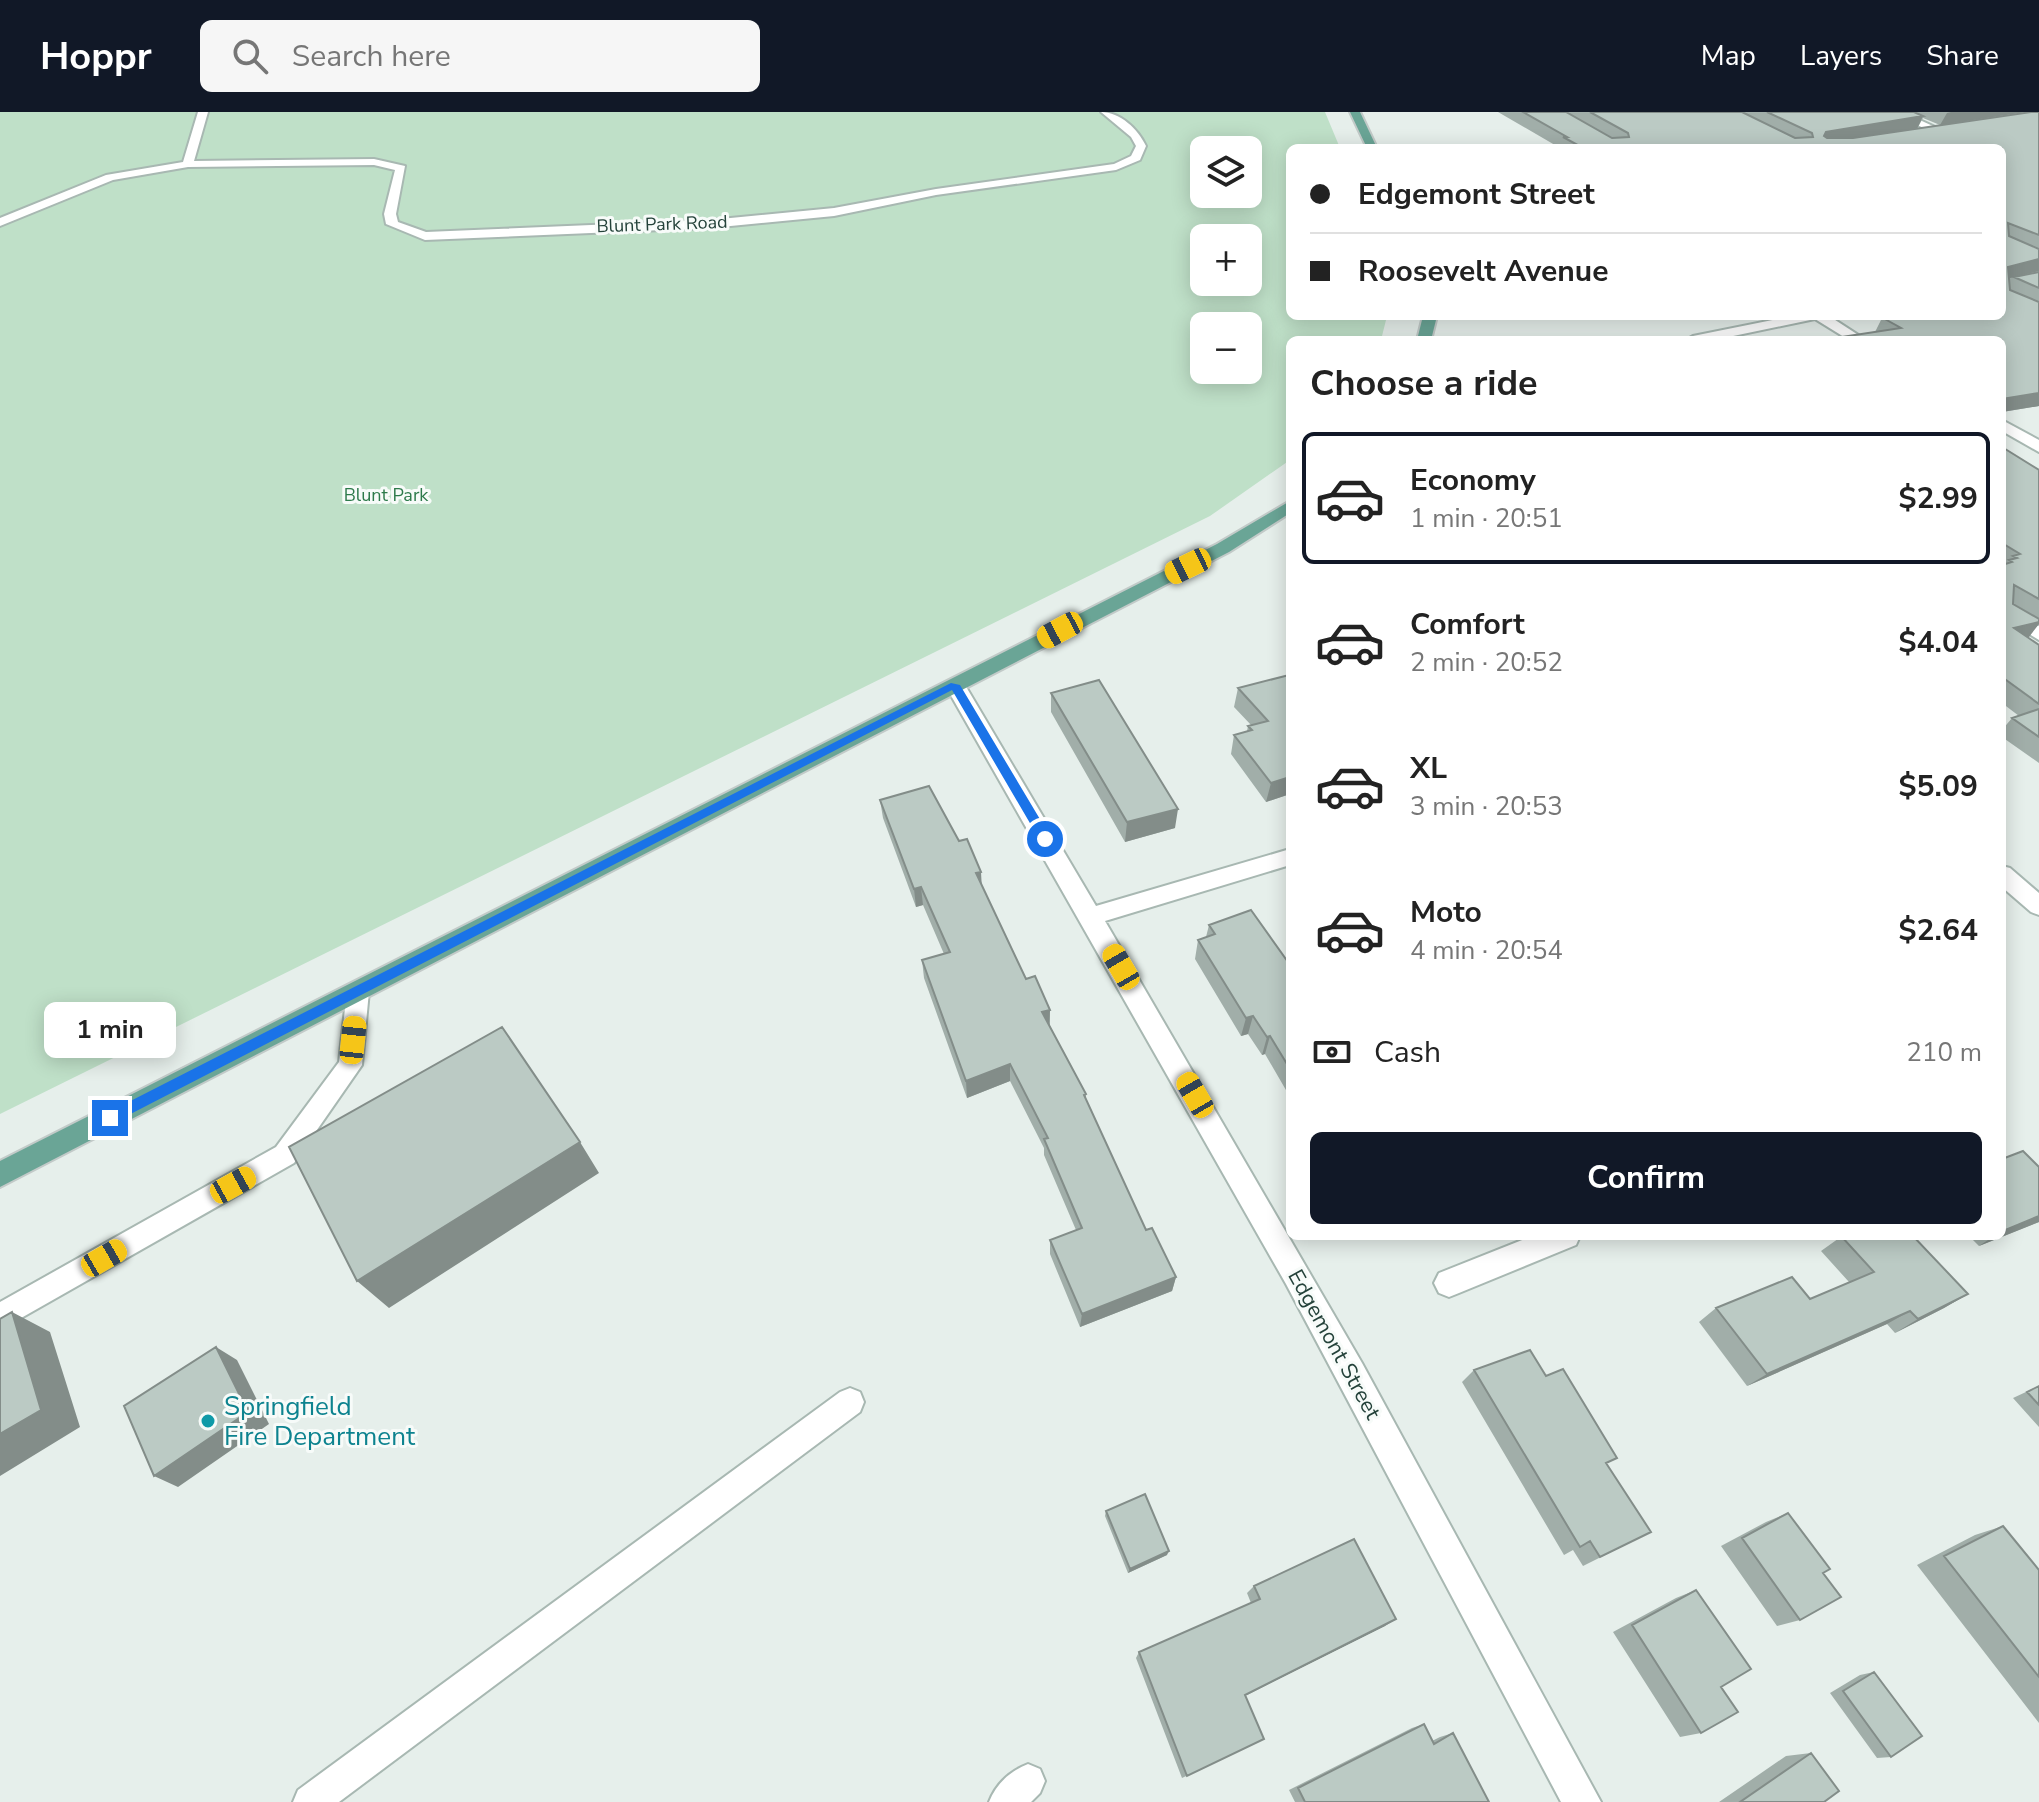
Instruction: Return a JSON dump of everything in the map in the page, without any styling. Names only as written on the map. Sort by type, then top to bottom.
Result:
[{"type":"main road","points":[[1355,112],[1370,144]]},
{"type":"main road","points":[[0,1175],[1223,548],[1286,509]]},
{"type":"street","points":[[188,164],[203,112]]},
{"type":"street","name":"Blunt Park Road","points":[[0,222],[110,177],[188,164],[374,162],[401,168],[390,214],[392,224],[425,236],[710,224],[834,212],[936,192],[1116,167],[1136,158],[1141,146],[1136,135],[1106,112]]},
{"type":"street","points":[[1893,112],[1939,131]]},
{"type":"street","points":[[1911,135],[1954,129]]},
{"type":"street","points":[[2006,284],[2039,277]]},
{"type":"street","points":[[1714,336],[1796,320]]},
{"type":"street","points":[[1823,320],[1852,336]]},
{"type":"street","points":[[2006,427],[2039,447]]},
{"type":"street","points":[[2006,612],[2039,634]]},
{"type":"street","name":"Edgemont Street","points":[[955,685],[1210,1121],[1407,1474],[1513,1679],[1582,1802]]},
{"type":"street","points":[[1091,916],[1286,858]]},
{"type":"street","points":[[2006,877],[2039,906]]},
{"type":"street","points":[[1449,1283],[1556,1240]]},
{"type":"lane","points":[[0,1317],[285,1155],[350,1065],[358,991]]},
{"type":"lane","points":[[310,1802],[850,1402]]},
{"type":"green space","name":"Blunt Park","points":[[0,112],[1325,112],[1338,144],[1286,144],[1286,320],[1386,320],[1382,336],[1286,336],[1286,463],[1210,516],[0,1114]]},
{"type":"building","points":[[1523,112],[1566,112],[1612,138],[1629,137],[1628,133],[1590,112],[1742,112],[1795,138],[1813,137],[1812,133],[1767,112],[1914,112],[1923,116],[1826,132],[1824,136],[1853,138],[2039,112],[2039,235],[2008,223],[2009,236],[2039,249],[2039,259],[2008,267],[2010,290],[2039,302],[2039,393],[2006,398],[2006,336],[1848,336],[1901,328],[1887,320],[2006,320],[2006,144],[1576,144],[1563,137],[1567,137]]},
{"type":"building","points":[[2039,272],[2039,288],[2014,277]]},
{"type":"building","points":[[2006,449],[2039,470],[2039,599],[2014,585],[2013,604],[2039,619],[2039,622],[2014,628],[2039,645],[2039,704],[2006,680],[2006,564],[2020,554],[2006,545]]},
{"type":"building","points":[[1286,676],[1286,778],[1271,783],[1234,735],[1252,730],[1248,726],[1268,721],[1238,688]]},
{"type":"building","points":[[1099,680],[1178,809],[1127,822],[1051,693]]},
{"type":"building","points":[[2039,709],[2039,737],[2012,718]]},
{"type":"building","points":[[929,786],[959,841],[967,839],[981,872],[976,873],[1026,979],[1035,976],[1050,1010],[1042,1012],[1086,1094],[1146,1230],[1152,1228],[1176,1277],[1082,1314],[1050,1240],[1082,1228],[1044,1139],[1048,1138],[1010,1064],[966,1081],[922,960],[950,952],[921,887],[914,889],[880,800]]},
{"type":"building","points":[[1251,910],[1286,959],[1286,1062],[1253,1016],[1246,1018],[1198,940],[1215,934],[1209,925]]},
{"type":"building","points":[[502,1027],[580,1142],[357,1281],[289,1147]]},
{"type":"building","points":[[2023,1151],[2039,1167],[2039,1216],[2006,1230],[2006,1157]]},
{"type":"building","points":[[1845,1240],[1917,1240],[1968,1294],[1918,1319],[1910,1311],[1767,1374],[1716,1308],[1792,1277],[1810,1299],[1874,1272]]},
{"type":"building","points":[[12,1312],[41,1410],[0,1434],[0,1319]]},
{"type":"building","points":[[216,1347],[248,1412],[154,1476],[124,1406]]},
{"type":"building","points":[[1530,1350],[1546,1376],[1563,1369],[1617,1458],[1606,1463],[1651,1532],[1600,1557],[1590,1541],[1580,1547],[1474,1370]]},
{"type":"building","points":[[2039,1386],[2039,1405],[2027,1392]]},
{"type":"building","points":[[1145,1494],[1169,1551],[1130,1569],[1106,1511]]},
{"type":"building","points":[[1788,1513],[1830,1569],[1823,1573],[1841,1597],[1800,1620],[1742,1538]]},
{"type":"building","points":[[2003,1526],[2039,1570],[2039,1677],[1944,1556]]},
{"type":"building","points":[[1354,1539],[1396,1619],[1245,1695],[1264,1739],[1187,1776],[1139,1652],[1260,1599],[1254,1586]]},
{"type":"building","points":[[1696,1590],[1751,1669],[1721,1687],[1738,1712],[1701,1733],[1632,1625]]},
{"type":"building","points":[[1874,1672],[1922,1736],[1891,1757],[1843,1691]]},
{"type":"building","points":[[1424,1724],[1434,1744],[1453,1733],[1489,1802],[1305,1802],[1298,1788]]},
{"type":"building","points":[[1811,1753],[1839,1791],[1824,1802],[1740,1802]]},
{"type":"place","name":"Springfield Fire Department","points":[[208,1421]]},
{"type":"route","points":[[110,1118],[955,685],[1045,839]]}]
